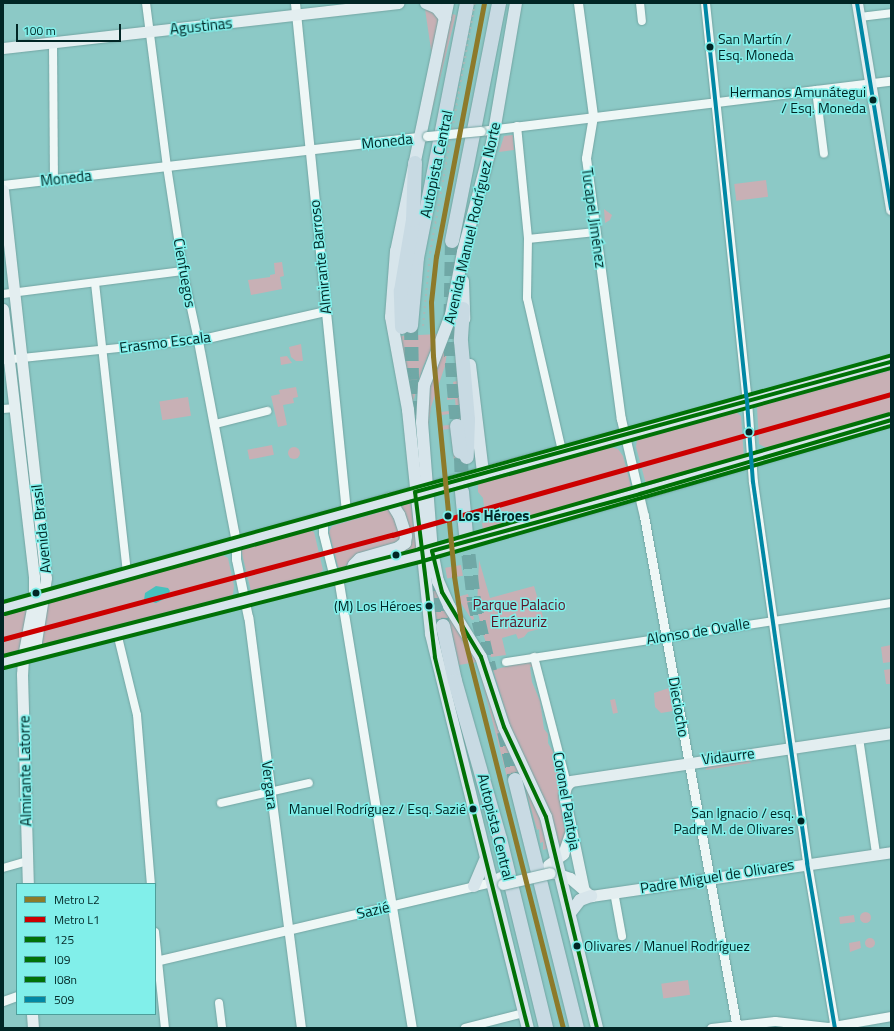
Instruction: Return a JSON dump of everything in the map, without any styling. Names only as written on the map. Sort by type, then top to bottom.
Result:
[{"type":"highway","name":"Autopista Central","points":[[415,164],[414,208],[401,291],[407,327],[416,258],[468,3]]},
{"type":"highway","name":"Autopista Central","points":[[452,241],[499,3]]},
{"type":"highway","points":[[457,426],[464,457],[468,420],[460,341],[463,309]]},
{"type":"highway","points":[[462,492],[466,534]]},
{"type":"highway","name":"Autopista Central","points":[[443,626],[454,676],[491,805],[546,1028]]},
{"type":"highway","name":"Autopista Central","points":[[515,780],[577,1028]]},
{"type":"highway","points":[[518,914],[518,951],[536,1028]]},
{"type":"highway","points":[[560,956],[573,986],[586,1028]]},
{"type":"main road","name":"Agustinas","points":[[3,48],[296,16],[398,3]]},
{"type":"main road","points":[[426,3],[438,8],[449,8],[424,137],[415,164],[395,261],[391,309],[407,400],[415,492],[427,553],[435,657],[485,859],[497,883],[528,1028]]},
{"type":"main road","points":[[857,3],[872,83],[891,209]]},
{"type":"main road","name":"Avenida Manuel Rodríguez Norte","points":[[427,553],[427,488],[421,412],[422,392],[451,315],[463,252],[495,129],[512,6]]},
{"type":"main road","name":"Avenida Brasil","points":[[3,190],[46,571],[23,657]]},
{"type":"main road","points":[[463,252],[463,309],[483,473]]},
{"type":"main road","name":"Avenida Brasil","points":[[3,309],[6,360],[15,408],[39,597]]},
{"type":"main road","points":[[3,608],[427,488],[891,362]]},
{"type":"main road","points":[[3,662],[350,574],[640,494],[891,420]]},
{"type":"main road","points":[[350,574],[354,564],[360,559],[398,548],[405,543],[406,536],[399,515],[389,499]]},
{"type":"main road","points":[[427,553],[440,587],[481,657],[504,727],[545,813],[554,868],[570,913],[597,1028]]},
{"type":"main road","name":"Almirante Latorre","points":[[23,657],[28,883]]},
{"type":"main road","name":"Vidaurre","points":[[567,784],[577,778],[891,733]]},
{"type":"main road","name":"Coronel Pantoja","points":[[567,784],[564,795],[570,831],[587,893]]},
{"type":"main road","points":[[554,868],[567,846],[570,831]]},
{"type":"main road","name":"Padre Miguel de Olivares","points":[[587,893],[614,892],[891,852]]},
{"type":"main road","points":[[474,886],[485,859]]},
{"type":"main road","points":[[554,868],[575,882],[587,893],[570,913]]},
{"type":"main road","name":"Sazié","points":[[497,883],[554,868]]},
{"type":"main road","points":[[32,1015],[33,1028]]},
{"type":"street","name":"Cienfuegos","points":[[146,3],[167,167],[183,271],[216,424],[236,542]]},
{"type":"street","name":"Almirante Barroso","points":[[295,3],[346,511]]},
{"type":"street","name":"Tucapel Jiménez","points":[[578,3],[593,116],[586,158],[624,434]]},
{"type":"street","points":[[640,3],[642,21]]},
{"type":"street","points":[[705,3],[752,461],[772,619],[807,863],[835,1027]]},
{"type":"street","points":[[860,17],[891,13]]},
{"type":"street","points":[[53,42],[54,179]]},
{"type":"street","name":"Moneda","points":[[3,185],[167,167],[310,149],[481,131],[716,101],[891,81]]},
{"type":"street","points":[[816,90],[824,154]]},
{"type":"street","points":[[517,126],[528,239],[527,298],[562,451]]},
{"type":"street","points":[[528,239],[596,232]]},
{"type":"street","points":[[3,294],[183,271]]},
{"type":"street","points":[[95,283],[127,572]]},
{"type":"street","name":"Erasmo Escala","points":[[6,360],[198,340],[326,312]]},
{"type":"street","points":[[3,410],[15,408]]},
{"type":"street","points":[[216,424],[267,411]]},
{"type":"street","name":"Dieciocho","points":[[624,434],[640,494],[667,635],[737,1026]]},
{"type":"street","points":[[323,518],[323,533],[332,569],[338,577],[412,1028]]},
{"type":"street","name":"Vergara","points":[[236,542],[236,556],[244,600],[271,792],[301,1028]]},
{"type":"street","name":"Alonso de Ovalle","points":[[506,662],[667,635],[891,603]]},
{"type":"street","points":[[117,633],[137,715],[151,883]]},
{"type":"street","name":"Coronel Pantoja","points":[[534,657],[567,784]]},
{"type":"street","points":[[859,738],[876,854]]},
{"type":"street","points":[[221,803],[309,783]]},
{"type":"street","points":[[3,868],[27,861]]},
{"type":"street","name":"Sazié","points":[[156,961],[474,886],[497,883]]},
{"type":"street","points":[[614,892],[622,936]]},
{"type":"street","points":[[156,961],[165,1028]]},
{"type":"street","points":[[3,1001],[16,996]]},
{"type":"street","points":[[219,1003],[222,1028]]},
{"type":"street","points":[[465,1028],[524,1012]]},
{"type":"street","points":[[711,1028],[775,1021],[817,1027],[835,1027],[891,1016]]},
{"type":"green space","points":[[430,8],[439,20],[433,63],[425,9]]},
{"type":"green space","points":[[452,14],[456,15],[430,120],[426,119]]},
{"type":"green space","points":[[513,135],[514,150],[499,152],[504,136]]},
{"type":"green space","points":[[766,180],[768,197],[736,201],[734,184]]},
{"type":"green space","points":[[604,209],[612,215],[610,220],[605,223]]},
{"type":"green space","points":[[282,262],[284,276],[280,277],[282,289],[251,295],[248,280],[270,277],[270,275],[275,274],[274,263]]},
{"type":"green space","points":[[438,334],[423,367],[413,402],[400,336]]},
{"type":"green space","points":[[301,344],[303,361],[296,361],[291,357],[289,347]]},
{"type":"green space","points":[[446,344],[448,345],[445,366],[431,407],[428,429],[429,384]]},
{"type":"green space","points":[[287,356],[292,363],[281,365],[280,357]]},
{"type":"green space","points":[[455,358],[458,358],[465,422],[452,427],[456,460],[454,460],[450,429],[440,430],[440,426],[457,424],[456,413],[442,415],[441,412],[456,410],[455,399],[447,400],[447,397],[455,396],[453,382],[457,381]]},
{"type":"green space","points":[[891,370],[891,415],[772,451],[759,444],[757,406]]},
{"type":"green space","points":[[296,387],[298,397],[293,398],[294,403],[283,405],[287,425],[278,427],[271,396],[280,394],[279,390]]},
{"type":"green space","points":[[188,397],[191,416],[162,420],[159,402]]},
{"type":"green space","points":[[736,412],[741,416],[744,458],[646,484],[636,447],[637,440]]},
{"type":"green space","points":[[272,445],[274,455],[249,460],[247,450]]},
{"type":"green space","points":[[292,447],[296,447],[300,453],[296,459],[292,459],[288,455],[288,451]]},
{"type":"green space","points":[[611,447],[618,449],[623,456],[631,486],[627,492],[483,530],[482,523],[486,522],[483,498],[478,492],[478,483]]},
{"type":"green space","points":[[411,503],[417,550],[341,569],[338,567],[329,532],[332,526]]},
{"type":"green space","points":[[309,530],[314,532],[323,570],[318,575],[251,591],[241,550]]},
{"type":"green space","points":[[219,553],[228,558],[234,586],[233,594],[228,600],[38,648],[46,602]]},
{"type":"green space","name":"Parque Palacio Errázuriz","points":[[479,560],[490,598],[534,586],[546,627],[528,632],[524,637],[518,639],[516,634],[502,638],[506,655],[491,657],[483,634],[477,609]]},
{"type":"green space","points":[[461,565],[463,576],[447,579],[445,568]]},
{"type":"green space","points":[[430,575],[443,606],[474,654],[479,667],[497,727],[522,777],[508,781],[477,662],[459,665],[450,625],[436,627]]},
{"type":"green space","points":[[468,594],[474,619],[472,620],[457,597]]},
{"type":"green space","points":[[24,609],[28,612],[21,649],[3,655],[3,615]]},
{"type":"green space","points":[[891,645],[891,662],[883,663],[881,647]]},
{"type":"green space","points":[[531,661],[533,667],[530,667],[532,682],[540,701],[544,729],[548,734],[548,743],[553,752],[555,769],[561,771],[564,779],[560,796],[566,835],[560,846],[545,800],[513,736],[493,670]]},
{"type":"green space","points":[[891,669],[891,684],[886,684],[884,670]]},
{"type":"green space","points":[[669,688],[673,711],[661,713],[655,707],[654,693]]},
{"type":"green space","points":[[615,699],[618,713],[613,714],[610,700]]},
{"type":"green space","points":[[748,760],[751,763],[705,770],[708,766]]},
{"type":"green space","points":[[522,778],[539,812],[549,848],[543,850],[543,842],[540,843],[539,829],[537,830]]},
{"type":"green space","points":[[865,911],[869,913],[871,917],[869,921],[865,923],[861,921],[859,917],[861,913]]},
{"type":"green space","points":[[854,915],[855,922],[840,924],[839,917]]},
{"type":"green space","points":[[868,938],[872,938],[874,939],[874,947],[868,948],[865,945],[865,941]]},
{"type":"green space","points":[[860,941],[861,948],[850,952],[849,943]]},
{"type":"green space","points":[[688,980],[690,995],[663,999],[661,984]]},
{"type":"water","points":[[156,586],[168,588],[170,591],[166,598],[156,603],[144,600],[145,593]]},
{"type":"tunnel","points":[[452,241],[450,342],[457,426]]},
{"type":"tunnel","points":[[411,326],[412,380],[418,438]]},
{"type":"tunnel","points":[[461,458],[462,491]]},
{"type":"tunnel","points":[[466,534],[474,601],[490,671]]},
{"type":"tunnel","points":[[435,577],[443,626]]},
{"type":"tunnel","points":[[504,732],[515,780]]},
{"type":"railway","points":[[423,326],[430,253],[475,3]]},
{"type":"railway","points":[[443,223],[445,198]]},
{"type":"metro line","name":"L2","points":[[484,3],[436,256],[431,302],[433,356],[454,576],[462,629],[563,1028]]},
{"type":"metro line","name":"L1","points":[[3,639],[392,535],[891,394]]},
{"type":"transit line","name":"509","points":[[705,3],[747,401],[753,482],[807,863],[835,1028]]},
{"type":"transit line","name":"509","points":[[857,3],[891,209]]},
{"type":"transit line","name":"I08n","points":[[3,602],[889,356]]},
{"type":"transit line","name":"125","points":[[528,1028],[435,657],[415,492],[891,362]]},
{"type":"transit line","name":"I09","points":[[5,614],[891,368]]},
{"type":"transit line","name":"I08n","points":[[3,656],[419,549],[889,414]]},
{"type":"transit line","name":"125","points":[[597,1028],[546,817],[504,727],[481,657],[442,592],[432,551],[640,494],[891,420]]},
{"type":"transit line","name":"I09","points":[[4,668],[423,561],[891,426]]},
{"type":"place","name":"San Martín / Esq. Moneda","points":[[710,47]]},
{"type":"place","name":"Hermanos Amunátegui / Esq. Moneda","points":[[873,100]]},
{"type":"place","name":"Los Héroes","points":[[448,516]]},
{"type":"place","name":"(M) Los Héroes","points":[[429,606]]},
{"type":"place","name":"Manuel Rodríguez / Esq. Sazié","points":[[473,809]]},
{"type":"place","name":"San Ignacio / esq. Padre M. de Olivares","points":[[801,821]]},
{"type":"place","name":"Olivares / Manuel Rodríguez","points":[[577,946]]}]
